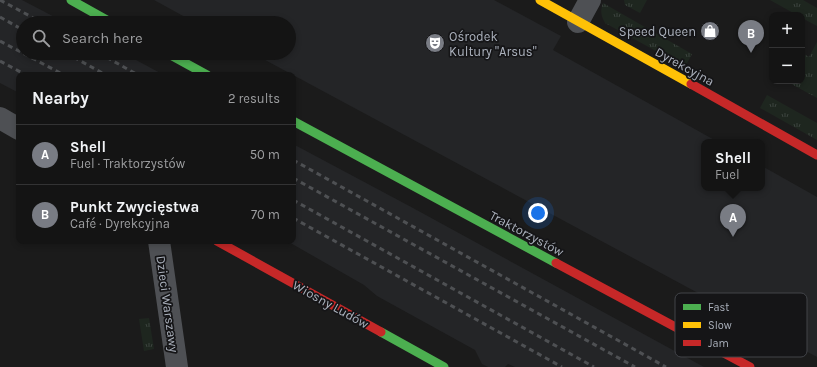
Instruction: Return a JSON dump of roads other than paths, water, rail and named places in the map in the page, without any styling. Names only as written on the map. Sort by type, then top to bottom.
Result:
[{"type":"street","points":[[71,0],[100,16]]},
{"type":"street","name":"Dyrekcyjna","points":[[540,0],[817,155]]},
{"type":"street","points":[[578,22],[590,0]]},
{"type":"street","points":[[180,60],[202,72]]},
{"type":"street","points":[[0,118],[16,127]]},
{"type":"street","name":"Traktorzystów","points":[[296,123],[675,327]]},
{"type":"street","name":"Dzieci Warszawy","points":[[159,244],[177,367]]},
{"type":"street","name":"Wiosny Ludów","points":[[222,244],[444,367]]},
{"type":"street","name":"Traktorzystów","points":[[731,357],[750,367]]},
{"type":"railway","points":[[0,0],[30,16]]},
{"type":"railway","points":[[0,17],[16,26]]},
{"type":"railway","points":[[0,41],[16,50]]},
{"type":"railway","points":[[36,60],[58,72]]},
{"type":"railway","points":[[79,60],[101,72]]},
{"type":"railway","points":[[111,60],[133,72]]},
{"type":"railway","points":[[0,61],[20,72]]},
{"type":"railway","points":[[296,162],[666,367]]},
{"type":"railway","points":[[296,180],[635,367]]},
{"type":"railway","points":[[296,202],[594,367]]},
{"type":"railway","points":[[296,220],[562,367]]},
{"type":"place","name":"Speed Queen","points":[[710,31]]},
{"type":"place","name":"Ośrodek Kultury \"Arsus\"","points":[[435,43]]},
{"type":"place","name":"Punkt Zwycięstwa","points":[[751,53]]},
{"type":"place","name":"Shell","points":[[733,237]]}]
